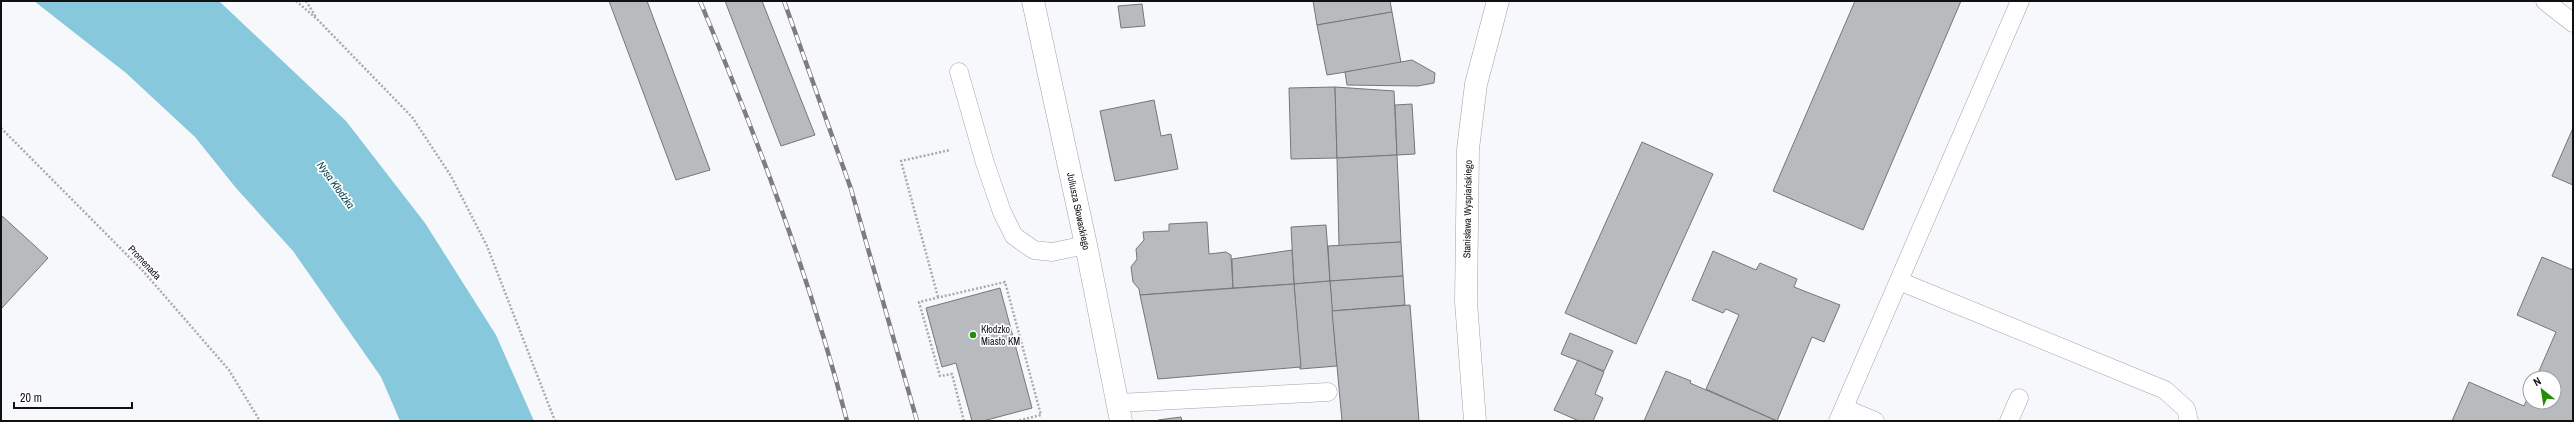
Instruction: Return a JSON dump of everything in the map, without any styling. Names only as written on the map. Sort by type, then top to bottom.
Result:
[{"type":"main road","name":"Juliusza Słowackiego","points":[[1033,1],[1086,245],[1120,412]]},
{"type":"main road","name":"Stanisława Wyspiańskiego","points":[[1475,421],[1466,302],[1468,149],[1476,84],[1498,1]]},
{"type":"lane","points":[[1875,421],[1841,414],[2020,1]]},
{"type":"lane","points":[[2545,1],[2573,23]]},
{"type":"lane","points":[[959,72],[1002,212],[1014,236],[1034,250],[1052,252],[1086,245]]},
{"type":"lane","points":[[1899,281],[2165,390],[2186,409],[2189,421]]},
{"type":"lane","points":[[1120,412],[1328,392]]},
{"type":"lane","points":[[2009,421],[2019,398]]},
{"type":"path","points":[[296,1],[317,19],[412,117],[451,176],[487,246],[555,421]]},
{"type":"path","points":[[306,1],[317,19]]},
{"type":"path","name":"Promenada","points":[[1,128],[143,271],[229,370],[260,421]]},
{"type":"path","points":[[938,298],[901,161],[980,143]]},
{"type":"path","points":[[964,421],[952,374],[940,376],[919,302],[1005,282],[1041,414],[1017,421]]},
{"type":"water","name":"Nysa Kłodzka","points":[[34,1],[219,1],[346,121],[425,223],[496,335],[534,421],[400,421],[381,377],[293,251],[236,188],[195,137],[126,73]]},
{"type":"building","points":[[609,1],[647,1],[710,170],[676,180]]},
{"type":"building","points":[[725,1],[762,1],[815,135],[781,146]]},
{"type":"building","points":[[1313,1],[1390,1],[1392,12],[1317,25]]},
{"type":"building","points":[[1855,1],[1961,1],[1863,230],[1773,191]]},
{"type":"building","points":[[1142,4],[1145,26],[1121,28],[1118,6]]},
{"type":"building","points":[[1392,12],[1401,63],[1327,75],[1317,25]]},
{"type":"building","points":[[1412,60],[1435,73],[1434,83],[1418,86],[1347,85],[1345,72]]},
{"type":"building","points":[[1335,87],[1337,158],[1291,159],[1289,88]]},
{"type":"building","points":[[1335,87],[1394,91],[1397,155],[1337,158]]},
{"type":"building","points":[[1154,100],[1161,136],[1171,134],[1178,169],[1115,181],[1100,111]]},
{"type":"building","points":[[1412,104],[1415,154],[1397,155],[1395,105]]},
{"type":"building","points":[[2573,128],[2573,185],[2552,176]]},
{"type":"building","points":[[1642,142],[1713,174],[1636,344],[1565,313]]},
{"type":"building","points":[[1397,155],[1401,242],[1339,246],[1337,158]]},
{"type":"building","points":[[1,215],[48,258],[1,309]]},
{"type":"building","points":[[1207,222],[1209,254],[1226,252],[1231,255],[1233,288],[1140,295],[1139,289],[1133,282],[1131,267],[1137,259],[1136,249],[1144,240],[1143,232],[1169,231],[1169,224]]},
{"type":"building","points":[[1326,225],[1330,281],[1294,284],[1291,227]]},
{"type":"building","points":[[1401,242],[1403,276],[1330,281],[1328,246]]},
{"type":"building","points":[[1292,250],[1294,284],[1233,288],[1232,259]]},
{"type":"building","points":[[1713,251],[1756,270],[1760,263],[1797,279],[1794,287],[1840,305],[1824,342],[1812,337],[1777,421],[1706,389],[1739,315],[1726,309],[1723,313],[1692,300]]},
{"type":"building","points":[[2542,257],[2573,270],[2573,421],[2452,421],[2469,382],[2522,405],[2522,410],[2562,410],[2562,370],[2539,370],[2556,332],[2517,315]]},
{"type":"building","points":[[1403,276],[1405,305],[1332,311],[1330,281]]},
{"type":"building","points":[[1330,281],[1337,366],[1300,369],[1294,284]]},
{"type":"building","points":[[1294,284],[1301,367],[1158,379],[1140,295]]},
{"type":"building","name":"Kłodzko Miasto KM","points":[[1000,288],[1032,408],[983,421],[972,421],[956,363],[942,367],[926,308]]},
{"type":"building","points":[[1410,305],[1419,421],[1342,421],[1332,311]]},
{"type":"building","points":[[1570,333],[1613,351],[1604,371],[1561,354]]},
{"type":"building","points":[[1578,360],[1604,372],[1595,394],[1603,398],[1593,421],[1579,421],[1554,410]]},
{"type":"building","points":[[1666,371],[1691,381],[1690,383],[1777,421],[1644,421]]},
{"type":"building","points":[[1181,417],[1182,421],[1158,421],[1158,420]]},
{"type":"railway","points":[[700,1],[742,104],[781,208],[816,314],[847,421]]},
{"type":"railway","points":[[784,1],[851,189],[917,421]]},
{"type":"place","name":"Kłodzko Miasto KM","points":[[973,335]]}]
